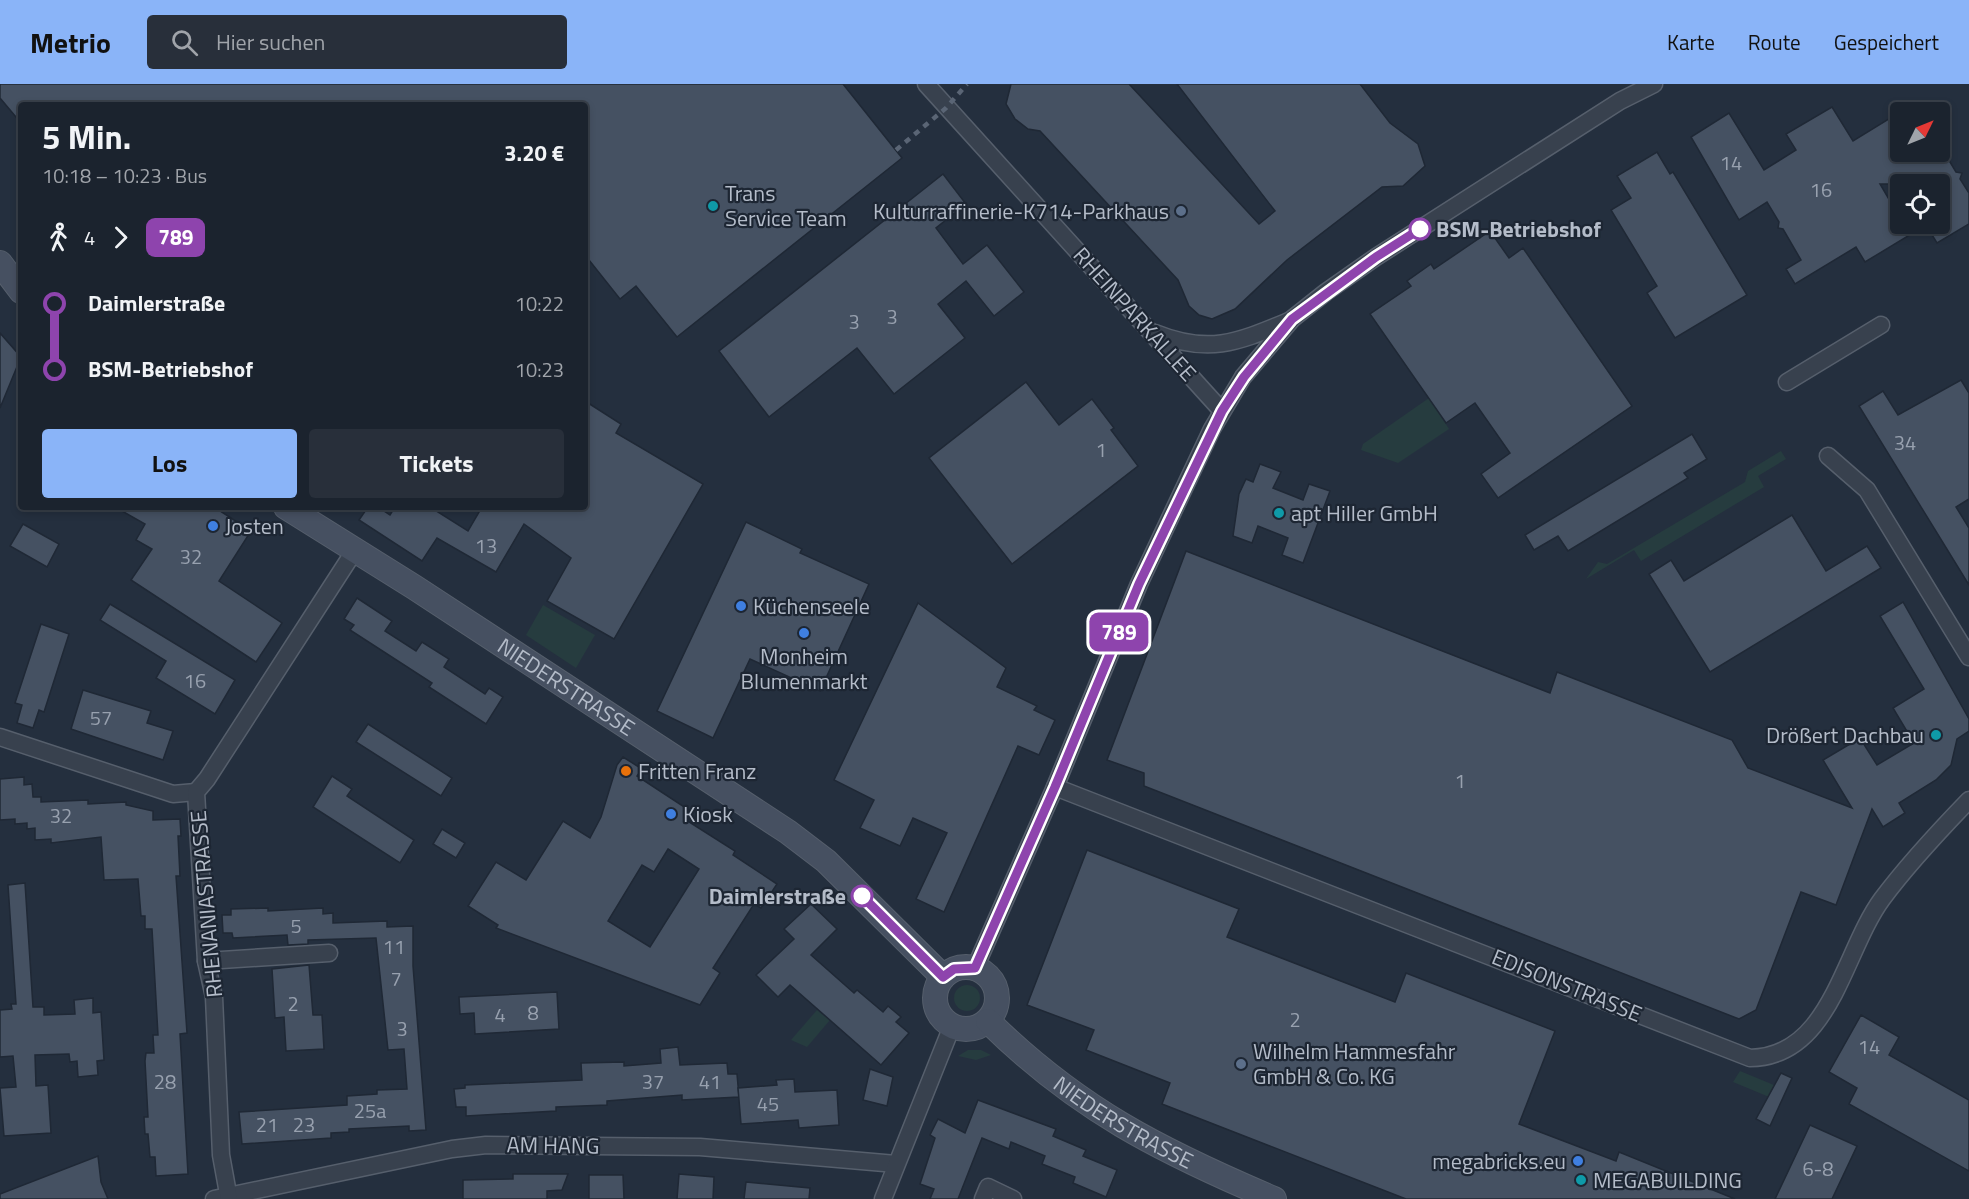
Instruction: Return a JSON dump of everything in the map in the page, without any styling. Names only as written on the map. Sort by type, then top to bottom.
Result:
[{"type":"street","name":"RHEINPARKALLEE","points":[[926,84],[1222,411]]},
{"type":"street","points":[[1150,331],[1181,344],[1207,345],[1259,333],[1292,319],[1376,257],[1620,101],[1654,84]]},
{"type":"street","points":[[0,263],[18,287]]},
{"type":"street","points":[[975,968],[1055,787],[1139,584],[1222,411],[1244,377],[1292,319]]},
{"type":"street","points":[[1787,382],[1881,325]]},
{"type":"street","points":[[1828,456],[1867,490],[1969,657]]},
{"type":"street","name":"NIEDERSTRASSE","points":[[291,510],[788,832],[826,861],[943,977]]},
{"type":"street","name":"RHENANIASTRASSE","points":[[224,1198],[214,997],[206,961],[196,792],[207,779],[355,550]]},
{"type":"street","points":[[0,737],[173,794],[196,792]]},
{"type":"street","name":"EDISONSTRASSE","points":[[1055,787],[1750,1058],[1780,1054],[1801,1039],[1818,1020],[1881,901],[1935,835],[1969,800]]},
{"type":"street","points":[[206,961],[329,953]]},
{"type":"street","points":[[975,968],[992,981],[997,991],[998,1002],[988,1021],[971,1029],[952,1026],[944,1021],[936,1004],[938,986],[943,977],[954,969],[975,968]]},
{"type":"street","name":"NIEDERSTRASSE","points":[[988,1021],[1064,1089],[1112,1121],[1159,1148],[1274,1199]]},
{"type":"street","points":[[883,1199],[952,1026]]},
{"type":"street","name":"AM HANG","points":[[224,1198],[452,1149],[486,1145],[700,1147],[896,1164]]},
{"type":"street","points":[[983,1199],[988,1187],[1013,1199]]},
{"type":"green space","points":[[1429,398],[1449,429],[1398,463],[1361,450],[1363,444]]},
{"type":"green space","points":[[1781,451],[1786,459],[1758,476],[1764,487],[1641,561],[1634,550],[1586,579],[1598,562],[1607,564],[1745,482],[1748,471]]},
{"type":"green space","points":[[543,605],[595,635],[576,668],[526,635]]},
{"type":"green space","points":[[967,985],[976,989],[980,998],[976,1007],[967,1011],[958,1007],[954,998],[958,989]]},
{"type":"green space","points":[[817,1010],[830,1020],[807,1047],[791,1040]]},
{"type":"green space","points":[[968,1050],[981,1050],[991,1055],[976,1060],[958,1056]]},
{"type":"green space","points":[[1740,1071],[1786,1090],[1781,1102],[1733,1082]]},
{"type":"building","name":"Trans Service Team","points":[[0,84],[843,84],[902,158],[677,337],[636,286],[620,299],[588,259],[588,102],[18,102],[18,119],[0,98]]},
{"type":"building","name":"Kulturraffinerie-K714-Parkhaus","points":[[1011,84],[1129,84],[1259,224],[1275,211],[1177,84],[1360,84],[1390,123],[1418,144],[1425,166],[1403,186],[1382,187],[1287,260],[1235,309],[1212,319],[1199,315],[1189,306],[1178,280],[1040,131],[1028,129],[1015,119],[1006,104]]},
{"type":"building","points":[[1832,107],[1853,141],[1890,118],[1890,162],[1950,162],[1956,172],[1962,173],[1960,179],[1969,193],[1969,224],[1937,243],[1932,234],[1950,234],[1950,174],[1890,174],[1890,184],[1880,184],[1890,201],[1890,234],[1911,234],[1865,262],[1856,247],[1795,284],[1786,269],[1801,260],[1783,229],[1778,228],[1779,222],[1767,202],[1739,220],[1691,137],[1729,113],[1764,170],[1796,150],[1786,134]]},
{"type":"building","points":[[1657,152],[1670,174],[1673,172],[1747,295],[1675,338],[1647,293],[1657,286],[1611,210],[1631,198],[1617,176]]},
{"type":"building","points":[[943,174],[966,204],[936,228],[963,264],[987,245],[1024,292],[994,316],[966,281],[938,304],[965,338],[894,394],[857,348],[769,417],[719,351]]},
{"type":"building","points":[[1490,231],[1509,258],[1523,248],[1632,406],[1498,498],[1481,474],[1510,453],[1475,403],[1446,423],[1370,314],[1411,286],[1407,281],[1431,264],[1434,269]]},
{"type":"building","points":[[0,333],[18,354],[18,364],[0,408]]},
{"type":"building","points":[[1961,380],[1969,393],[1969,499],[1956,507],[1969,528],[1969,585],[1859,406],[1883,391],[1898,415]]},
{"type":"building","points":[[1026,382],[1059,425],[1092,399],[1114,428],[1111,430],[1138,466],[1012,564],[929,458]]},
{"type":"building","points":[[588,403],[621,424],[616,433],[703,484],[614,639],[547,601],[571,558],[524,524],[496,572],[437,538],[422,561],[359,520],[366,510],[382,510],[390,515],[393,510],[435,510],[468,531],[480,510],[588,510]]},
{"type":"building","points":[[1692,434],[1707,459],[1684,473],[1688,478],[1568,551],[1558,536],[1534,550],[1525,535]]},
{"type":"building","name":"apt Hiller GmbH","points":[[1260,464],[1281,472],[1273,488],[1303,500],[1309,484],[1330,491],[1303,563],[1282,555],[1288,538],[1258,526],[1252,543],[1233,536],[1239,494],[1246,479],[1253,482]]},
{"type":"building","points":[[120,510],[219,510],[251,531],[219,581],[282,623],[256,662],[131,580],[152,549],[136,540],[145,524]]},
{"type":"building","points":[[1792,515],[1826,571],[1867,546],[1881,568],[1710,672],[1649,574],[1671,560],[1684,581]]},
{"type":"building","points":[[746,522],[802,549],[800,553],[869,584],[820,691],[750,659],[713,738],[657,711]]},
{"type":"building","points":[[23,524],[59,544],[47,567],[10,546]]},
{"type":"building","points":[[1186,551],[1550,693],[1557,672],[1732,740],[1748,768],[1852,808],[1823,760],[1860,738],[1877,765],[1914,743],[1893,708],[1924,689],[1880,616],[1903,602],[1969,719],[1969,731],[1957,739],[1951,765],[1936,780],[1899,803],[1905,813],[1883,827],[1872,809],[1836,905],[1801,892],[1756,1010],[1739,1019],[1144,786],[1144,773],[1107,760]]},
{"type":"building","points":[[357,598],[392,621],[385,631],[416,651],[422,642],[449,659],[444,667],[485,694],[489,688],[503,697],[486,724],[429,687],[432,683],[350,630],[354,625],[344,619]]},
{"type":"building","points":[[918,603],[1006,668],[997,687],[1037,706],[1034,710],[1055,720],[1039,755],[1018,746],[944,912],[916,899],[947,833],[913,818],[900,846],[860,828],[874,800],[834,780]]},
{"type":"building","points":[[110,604],[235,680],[215,714],[156,678],[166,661],[100,620]]},
{"type":"building","points":[[41,624],[69,634],[44,712],[39,710],[33,728],[17,723],[22,705],[15,703]]},
{"type":"building","points":[[83,690],[151,711],[147,723],[173,731],[163,760],[71,729]]},
{"type":"building","points":[[368,724],[452,778],[441,796],[356,742]]},
{"type":"building","points":[[623,757],[642,769],[637,776],[692,812],[686,820],[735,851],[733,855],[777,884],[761,908],[754,904],[713,968],[720,973],[700,1005],[496,928],[498,925],[468,906],[496,862],[526,880],[563,821],[590,838],[601,817],[617,765]],"holes":[[[668,849],[699,869],[650,947],[608,921],[642,865],[654,872]]]},
{"type":"building","points":[[332,776],[352,789],[347,796],[414,840],[400,863],[313,807]]},
{"type":"building","points":[[24,777],[24,785],[32,784],[33,797],[41,797],[41,802],[88,800],[88,804],[126,802],[126,805],[153,811],[153,820],[180,819],[181,836],[178,836],[180,876],[176,876],[187,1033],[180,1034],[188,1174],[156,1176],[155,1157],[150,1157],[148,1134],[145,1134],[144,1117],[148,1117],[146,1053],[154,1053],[153,1035],[158,1035],[152,929],[145,929],[145,916],[141,916],[138,879],[104,880],[101,837],[51,843],[51,839],[35,840],[35,828],[27,829],[27,823],[15,824],[15,819],[0,820],[0,779]]},
{"type":"building","points":[[442,829],[465,843],[456,858],[433,844]]},
{"type":"building","points":[[1087,850],[1239,909],[1227,937],[1395,1002],[1406,973],[1555,1031],[1519,1124],[1616,1161],[1619,1152],[1735,1199],[1406,1199],[1162,1104],[1170,1083],[1086,1050],[1094,1030],[1027,1005]]},
{"type":"building","points":[[25,883],[33,1007],[44,1007],[44,1015],[75,1014],[74,1000],[93,998],[93,1013],[101,1012],[104,1060],[97,1061],[98,1075],[78,1077],[77,1061],[70,1062],[69,1054],[35,1055],[36,1086],[48,1085],[51,1133],[4,1136],[0,1088],[16,1087],[13,1056],[0,1057],[0,1010],[12,1009],[11,1004],[16,1004],[8,885]]},
{"type":"building","points":[[811,904],[837,929],[811,955],[854,993],[857,990],[883,1012],[888,1006],[901,1017],[896,1022],[909,1033],[881,1065],[790,985],[778,997],[756,975],[794,939],[784,929]]},
{"type":"building","points":[[268,908],[268,911],[323,908],[323,914],[333,913],[333,923],[387,921],[387,927],[413,926],[413,966],[426,1130],[409,1131],[409,1126],[349,1129],[349,1132],[331,1133],[331,1138],[242,1144],[239,1112],[347,1105],[347,1096],[377,1094],[377,1090],[407,1089],[404,1049],[388,1050],[376,938],[308,940],[308,944],[288,945],[287,935],[233,938],[232,933],[223,933],[222,915],[231,915],[231,909]]},
{"type":"building","points":[[309,965],[313,1015],[322,1015],[324,1049],[286,1051],[284,1017],[275,1018],[272,969]]},
{"type":"building","points":[[557,992],[559,1029],[475,1034],[474,1013],[460,1014],[459,997]]},
{"type":"building","points":[[1861,1015],[1899,1037],[1889,1055],[1969,1100],[1969,1171],[1849,1104],[1857,1088],[1829,1072]]},
{"type":"building","points":[[678,1047],[680,1065],[727,1063],[728,1074],[737,1074],[739,1097],[682,1100],[682,1095],[607,1101],[607,1105],[556,1107],[556,1111],[466,1116],[466,1107],[456,1107],[454,1089],[465,1088],[465,1085],[582,1080],[581,1063],[624,1062],[624,1066],[661,1063],[660,1049]]},
{"type":"building","points":[[870,1069],[893,1077],[887,1106],[863,1100]]},
{"type":"building","points":[[1781,1073],[1792,1078],[1770,1126],[1756,1119]]},
{"type":"building","points":[[794,1079],[795,1092],[837,1090],[839,1125],[799,1128],[798,1120],[741,1124],[738,1088],[777,1085],[776,1080]]},
{"type":"building","points":[[978,1100],[1056,1129],[1053,1136],[1086,1150],[1083,1156],[1117,1170],[1106,1197],[1073,1183],[1075,1177],[1042,1164],[1045,1156],[1011,1142],[1009,1149],[982,1138],[958,1199],[930,1199],[934,1189],[920,1184],[935,1138],[930,1135],[938,1119],[965,1133]]},
{"type":"building","points":[[1810,1125],[1857,1146],[1832,1199],[1775,1199]]},
{"type":"building","points":[[98,1156],[101,1182],[108,1199],[0,1199],[0,1194]]},
{"type":"building","points":[[513,1174],[568,1174],[562,1190],[547,1191],[547,1199],[463,1199],[463,1180],[513,1179]]},
{"type":"building","points":[[679,1174],[714,1177],[713,1199],[677,1199]]},
{"type":"building","points":[[589,1175],[623,1175],[624,1199],[589,1199]]},
{"type":"building","points":[[746,1182],[810,1188],[809,1199],[744,1199]]},
{"type":"railway","points":[[896,150],[946,108],[967,84]]},
{"type":"bus line","name":"789","points":[[862,896],[943,977],[954,969],[975,968],[1055,787],[1139,584],[1222,411],[1258,358],[1292,319],[1326,292],[1420,229]]},
{"type":"place","name":"Trans Service Team","points":[[713,206]]},
{"type":"place","name":"Kulturraffinerie-K714-Parkhaus","points":[[1181,211]]},
{"type":"place","name":"BSM-Betriebshof","points":[[1420,229]]},
{"type":"place","name":"apt Hiller GmbH","points":[[1279,513]]},
{"type":"place","name":"Josten","points":[[213,526]]},
{"type":"place","name":"Küchenseele","points":[[741,606]]},
{"type":"place","name":"Monheim Blumenmarkt","points":[[804,633]]},
{"type":"place","name":"Drößert Dachbau","points":[[1936,735]]},
{"type":"place","name":"Fritten Franz","points":[[626,771]]},
{"type":"place","name":"Kiosk","points":[[671,814]]},
{"type":"place","name":"Daimlerstraße","points":[[862,896]]},
{"type":"place","name":"Wilhelm Hammesfahr GmbH & Co. KG","points":[[1241,1064]]},
{"type":"place","name":"megabricks.eu","points":[[1578,1161]]},
{"type":"place","name":"MEGABUILDING","points":[[1581,1180]]}]
